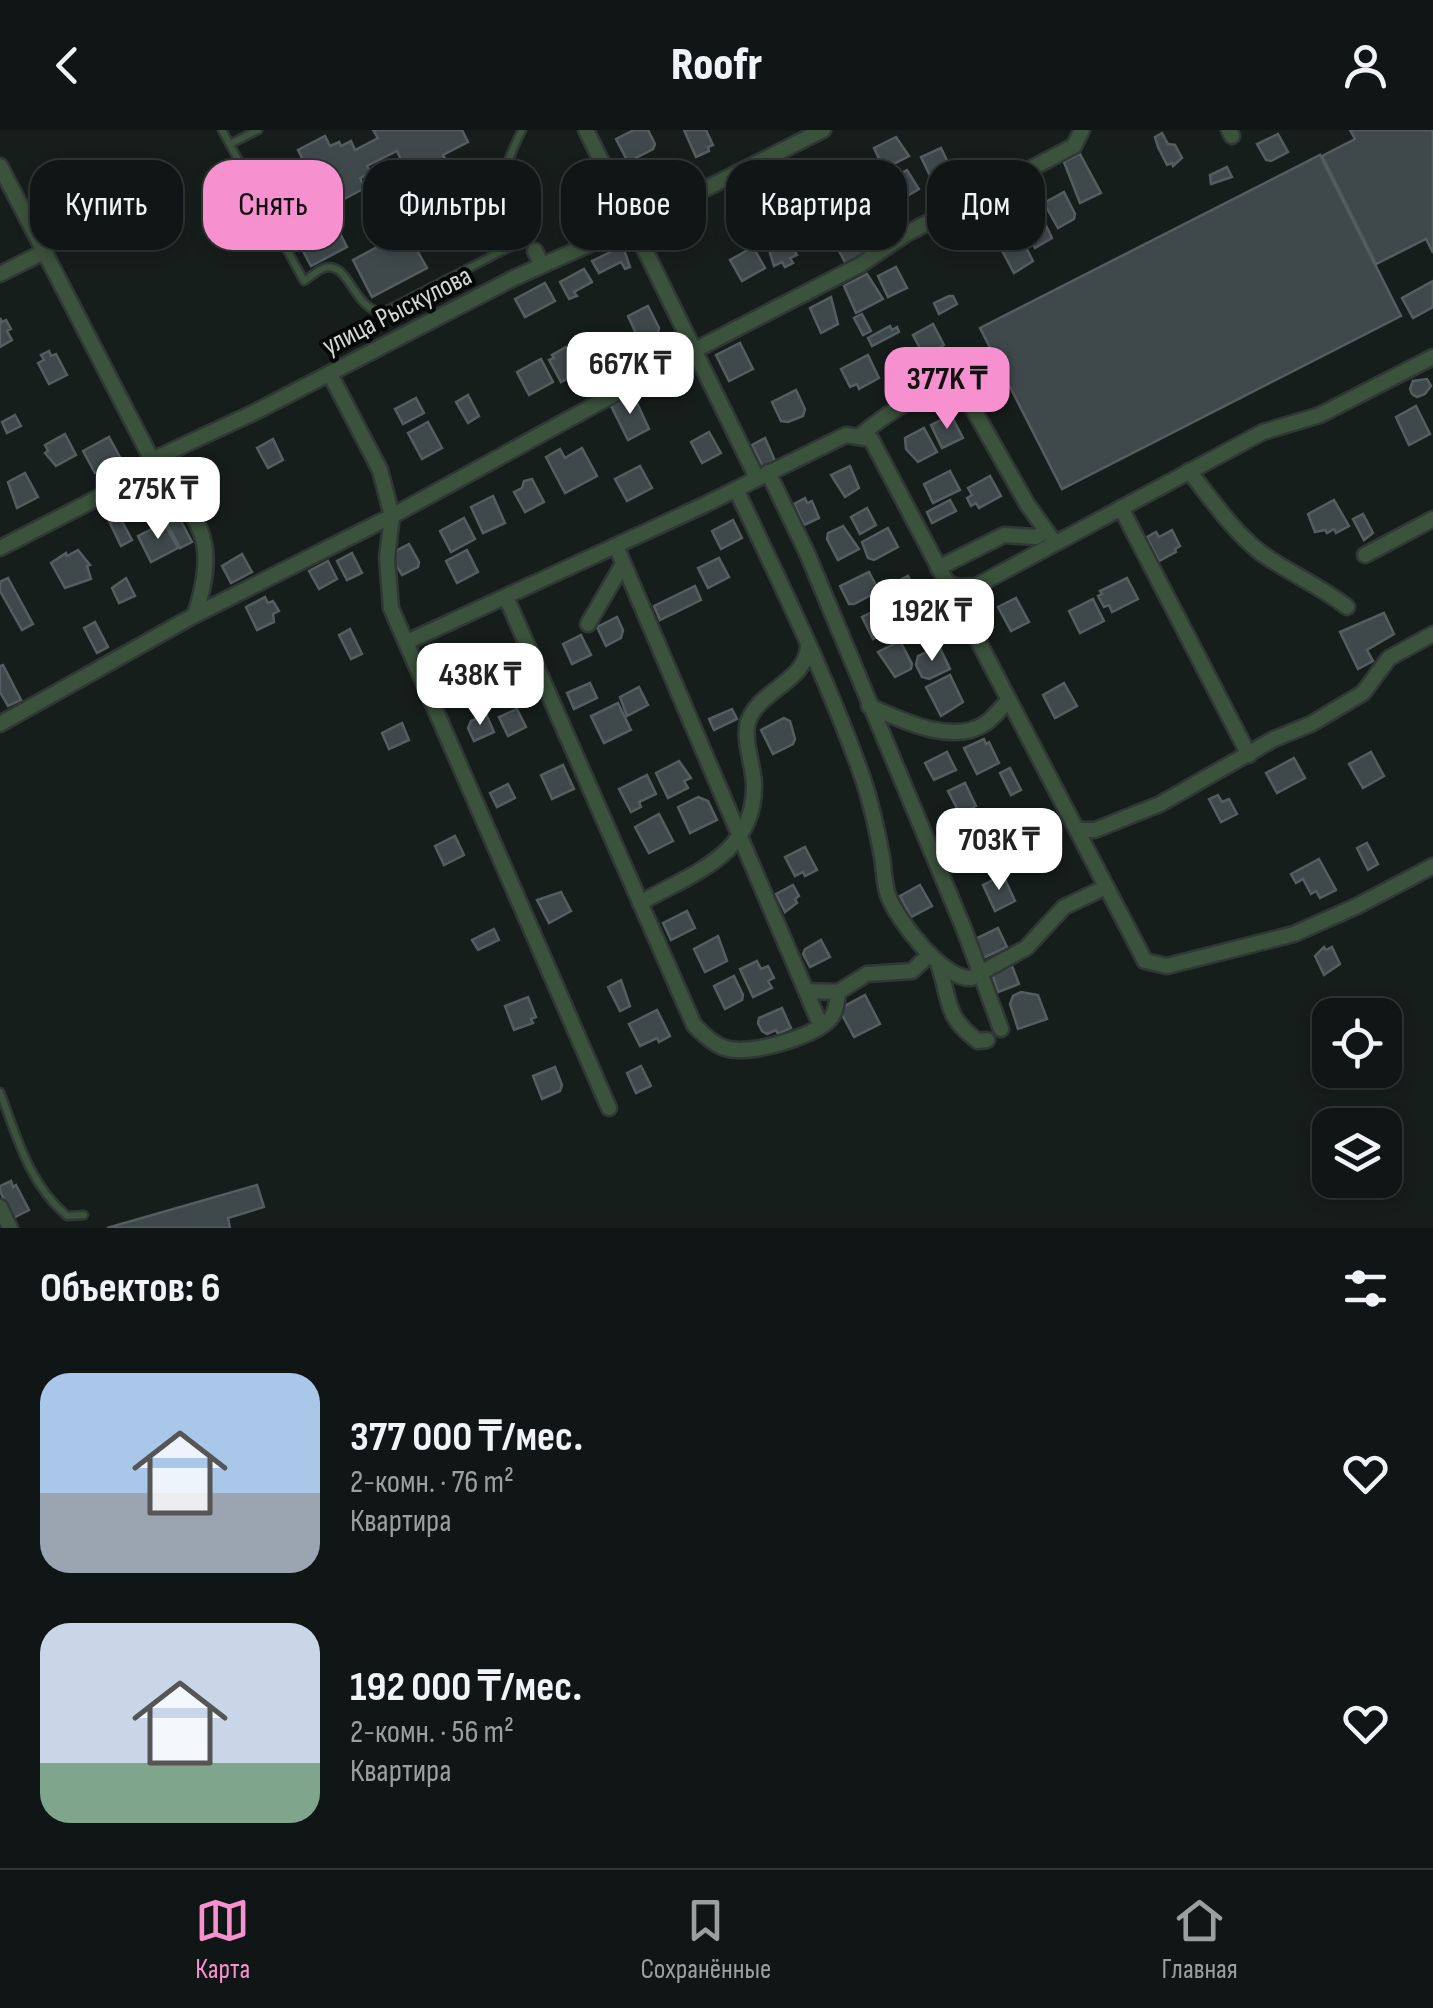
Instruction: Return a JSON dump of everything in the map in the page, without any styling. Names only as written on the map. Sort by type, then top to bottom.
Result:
[{"type":"street","points":[[586,130],[602,160]]},
{"type":"street","name":"улица Рыскулова","points":[[706,188],[823,130]]},
{"type":"street","points":[[0,724],[196,615],[392,516],[860,265],[906,234],[1074,146],[1082,130]]},
{"type":"street","points":[[0,166],[152,460],[176,487],[204,542],[204,584],[196,615]]},
{"type":"street","name":"улица Рыскулова","points":[[0,548],[118,488],[152,460],[330,374],[535,252],[561,245]]},
{"type":"street","points":[[648,250],[696,350],[807,552],[1001,1029]]},
{"type":"street","points":[[0,274],[46,251]]},
{"type":"street","points":[[948,583],[958,588],[976,586],[1050,537],[1120,508],[1263,432],[1351,401],[1433,357]]},
{"type":"street","points":[[330,374],[380,470],[392,516],[388,558],[391,608],[608,1108]]},
{"type":"street","points":[[861,435],[878,420],[929,390],[950,384],[962,389],[1050,537]]},
{"type":"street","points":[[407,642],[840,438],[861,435],[871,438],[1145,961],[1167,966],[1294,934],[1433,866]]},
{"type":"street","points":[[1190,471],[1238,533],[1347,607]]},
{"type":"street","points":[[736,489],[808,644],[862,777],[876,826],[888,895],[898,914],[935,959],[961,979],[980,973],[1026,948],[1064,907],[1106,887]]},
{"type":"street","points":[[1120,508],[1248,755]]},
{"type":"street","points":[[1364,555],[1433,519]]},
{"type":"street","points":[[938,568],[1004,535],[1050,537]]},
{"type":"street","points":[[616,546],[820,1024]]},
{"type":"street","points":[[588,624],[624,564]]},
{"type":"street","points":[[506,597],[686,1013],[710,1040],[726,1049],[740,1050],[787,1042],[830,1020],[836,1010],[838,992]]},
{"type":"street","points":[[1077,830],[1095,830],[1160,804],[1363,693],[1389,658],[1433,634]]},
{"type":"street","points":[[640,903],[708,866],[742,835],[751,818],[754,796],[748,723],[760,704],[800,668],[808,656],[808,644]]},
{"type":"street","points":[[869,706],[906,722],[942,731],[966,730],[985,724],[1009,700]]},
{"type":"street","points":[[806,991],[838,992],[867,974],[912,971],[935,959]]},
{"type":"street","points":[[935,959],[958,1026],[978,1041],[986,1040]]},
{"type":"street","points":[[0,1208],[10,1228]]},
{"type":"lane","points":[[222,130],[304,281],[325,268],[335,268],[374,312],[384,312],[535,252],[502,192],[502,176],[522,130]]},
{"type":"lane","points":[[230,144],[258,130]]},
{"type":"lane","points":[[1,1096],[32,1174],[50,1201],[67,1216],[84,1215]]},
{"type":"building","points":[[373,130],[462,130],[468,142],[443,155],[446,160],[401,160],[397,151],[379,160],[363,160],[363,189],[343,200],[343,160],[303,160],[298,150],[325,136],[330,146],[351,141],[355,150],[378,138]]},
{"type":"building","points":[[634,130],[648,130],[655,144],[653,149],[627,160],[616,139]]},
{"type":"building","points":[[684,130],[706,130],[713,145],[708,147],[709,151],[696,157]]},
{"type":"building","points":[[1350,130],[1433,130],[1433,253],[1426,239],[1376,264],[1322,156],[1355,139]]},
{"type":"building","points":[[1162,133],[1182,158],[1173,166],[1167,165],[1158,147],[1155,137]]},
{"type":"building","points":[[1278,134],[1288,152],[1266,160],[1257,144]]},
{"type":"building","points":[[896,137],[909,156],[880,160],[874,148]]},
{"type":"building","points":[[941,148],[947,160],[927,160],[927,170],[921,157]]},
{"type":"building","points":[[1080,154],[1101,193],[1080,203],[1064,162]]},
{"type":"building","points":[[1320,155],[1401,316],[1062,489],[980,328]]},
{"type":"building","points":[[1227,167],[1232,177],[1211,184],[1210,175]]},
{"type":"building","points":[[907,170],[919,189],[907,196]]},
{"type":"building","points":[[1064,192],[1074,219],[1058,228],[1045,202]]},
{"type":"building","points":[[1045,224],[1052,238],[1045,242]]},
{"type":"building","points":[[303,250],[341,250],[311,266]]},
{"type":"building","points":[[372,250],[422,250],[418,252],[427,268],[372,297],[353,260]]},
{"type":"building","points":[[615,250],[624,250],[630,267],[625,269],[621,262],[599,273],[592,261]]},
{"type":"building","points":[[755,250],[765,268],[742,281],[730,260]]},
{"type":"building","points":[[769,250],[794,250],[797,255],[790,258],[793,263],[774,266]]},
{"type":"building","points":[[838,250],[862,250],[864,254],[846,264]]},
{"type":"building","points":[[1002,250],[1027,250],[1033,261],[1014,273]]},
{"type":"building","points":[[896,267],[907,288],[888,297],[878,276]]},
{"type":"building","points":[[584,269],[592,282],[569,299],[560,282]]},
{"type":"building","points":[[867,274],[883,299],[856,313],[844,286]]},
{"type":"building","points":[[1433,281],[1433,307],[1413,318],[1402,298]]},
{"type":"building","points":[[545,283],[555,301],[525,317],[515,299]]},
{"type":"building","points":[[949,296],[957,304],[939,314],[934,303]]},
{"type":"building","points":[[831,297],[838,324],[821,333],[810,308]]},
{"type":"building","points":[[648,306],[659,328],[657,337],[639,340],[628,316]]},
{"type":"building","points":[[862,314],[871,331],[863,335],[854,318]]},
{"type":"building","points":[[0,318],[11,329],[7,331],[12,340],[0,347]]},
{"type":"building","points":[[933,324],[944,345],[924,356],[913,335]]},
{"type":"building","points":[[890,326],[892,330],[897,327],[899,332],[872,346],[868,338]]},
{"type":"building","points":[[613,337],[623,357],[615,365],[601,343]]},
{"type":"building","points":[[678,337],[684,349],[645,369],[639,357]]},
{"type":"building","points":[[740,343],[753,369],[729,381],[716,355]]},
{"type":"building","points":[[566,347],[569,353],[579,348],[586,362],[577,367],[580,372],[561,382],[549,360]]},
{"type":"building","points":[[49,351],[51,356],[56,354],[67,375],[49,384],[38,363],[44,360],[41,355]]},
{"type":"building","points":[[868,355],[879,378],[859,389],[857,384],[850,387],[841,369]]},
{"type":"building","points":[[914,357],[924,375],[896,390],[889,371]]},
{"type":"building","points":[[541,359],[553,382],[529,395],[517,372]]},
{"type":"building","points":[[1427,379],[1431,386],[1425,394],[1412,394],[1413,381]]},
{"type":"building","points":[[796,390],[805,409],[803,416],[781,421],[772,402]]},
{"type":"building","points":[[633,394],[649,429],[628,440],[611,406]]},
{"type":"building","points":[[468,395],[479,416],[468,423],[456,402]]},
{"type":"building","points":[[416,398],[424,413],[403,424],[395,409]]},
{"type":"building","points":[[1416,406],[1430,434],[1409,445],[1396,417]]},
{"type":"building","points":[[15,415],[21,426],[7,433],[2,422]]},
{"type":"building","points":[[951,415],[963,438],[942,448],[931,425]]},
{"type":"building","points":[[428,422],[442,448],[422,459],[408,433]]},
{"type":"building","points":[[924,428],[937,452],[918,462],[906,449],[905,438]]},
{"type":"building","points":[[709,432],[721,453],[702,463],[691,442]]},
{"type":"building","points":[[65,434],[76,455],[56,466],[45,453],[45,445]]},
{"type":"building","points":[[109,437],[121,459],[95,473],[83,451]]},
{"type":"building","points":[[765,438],[775,461],[763,467],[752,445]]},
{"type":"building","points":[[273,439],[283,460],[268,468],[257,448]]},
{"type":"building","points":[[582,448],[597,476],[565,493],[546,457],[560,449],[565,458]]},
{"type":"building","points":[[640,466],[652,488],[627,501],[615,479]]},
{"type":"building","points":[[850,466],[859,488],[845,497],[831,475]]},
{"type":"building","points":[[950,471],[960,490],[933,503],[924,484]]},
{"type":"building","points":[[25,473],[38,497],[17,508],[8,482]]},
{"type":"building","points":[[990,476],[1001,496],[979,508],[976,503],[971,506],[968,488]]},
{"type":"building","points":[[532,479],[544,502],[525,512],[514,492],[522,488],[524,481]]},
{"type":"building","points":[[163,487],[192,542],[180,548],[164,518],[155,522],[142,497]]},
{"type":"building","points":[[493,496],[505,523],[483,533],[471,507]]},
{"type":"building","points":[[805,498],[807,503],[812,501],[819,518],[804,525],[794,504]]},
{"type":"building","points":[[950,500],[956,511],[932,523],[927,512]]},
{"type":"building","points":[[1334,500],[1349,526],[1336,533],[1334,529],[1315,532],[1308,514]]},
{"type":"building","points":[[867,508],[876,525],[860,534],[851,517]]},
{"type":"building","points":[[117,512],[132,540],[121,546],[107,517]]},
{"type":"building","points":[[1363,514],[1373,533],[1364,540],[1353,519]]},
{"type":"building","points":[[464,518],[475,539],[451,552],[440,531]]},
{"type":"building","points":[[733,520],[742,538],[721,549],[712,531]]},
{"type":"building","points":[[164,523],[178,548],[151,562],[138,536]]},
{"type":"building","points":[[843,526],[859,549],[838,560],[827,539],[828,533]]},
{"type":"building","points":[[888,528],[898,547],[874,560],[868,558],[862,542]]},
{"type":"building","points":[[1172,530],[1180,546],[1159,561],[1147,537],[1156,532],[1159,537]]},
{"type":"building","points":[[409,544],[418,567],[402,575],[390,554]]},
{"type":"building","points":[[78,550],[90,565],[87,566],[91,579],[65,588],[51,563]]},
{"type":"building","points":[[467,550],[478,572],[457,583],[446,561]]},
{"type":"building","points":[[352,553],[362,573],[347,580],[337,561]]},
{"type":"building","points":[[242,554],[252,572],[231,583],[222,566]]},
{"type":"building","points":[[719,558],[729,577],[708,588],[698,568]]},
{"type":"building","points":[[328,561],[337,579],[319,589],[309,571]]},
{"type":"building","points":[[869,572],[877,587],[875,593],[849,604],[840,586]]},
{"type":"building","points":[[908,576],[919,596],[894,609],[885,598],[888,596],[884,588]]},
{"type":"building","points":[[8,578],[33,624],[22,630],[0,591],[0,582]]},
{"type":"building","points":[[126,578],[135,596],[119,603],[112,588]]},
{"type":"building","points":[[1127,578],[1138,599],[1112,612],[1109,605],[1104,607],[1098,596],[1100,591]]},
{"type":"building","points":[[695,586],[701,600],[660,620],[654,606]]},
{"type":"building","points":[[265,597],[279,611],[273,614],[274,622],[257,630],[246,607]]},
{"type":"building","points":[[1016,598],[1029,622],[1011,631],[998,607]]},
{"type":"building","points":[[1093,599],[1104,621],[1080,633],[1069,611]]},
{"type":"building","points":[[884,606],[895,628],[873,639],[862,617]]},
{"type":"building","points":[[1384,613],[1394,634],[1367,650],[1373,661],[1358,669],[1340,632]]},
{"type":"building","points":[[617,617],[623,630],[621,638],[606,646],[597,627]]},
{"type":"building","points":[[95,622],[108,647],[97,653],[84,628]]},
{"type":"building","points":[[350,629],[362,654],[351,659],[339,635]]},
{"type":"building","points":[[581,635],[591,655],[572,664],[563,644]]},
{"type":"building","points":[[900,641],[912,664],[911,669],[895,677],[878,652]]},
{"type":"building","points":[[939,646],[950,669],[929,679],[922,677],[916,665],[918,656]]},
{"type":"building","points":[[465,657],[477,683],[457,693],[444,667]]},
{"type":"building","points":[[3,665],[21,700],[8,706],[0,692]]},
{"type":"building","points":[[950,675],[963,702],[941,716],[926,687]]},
{"type":"building","points":[[590,683],[597,698],[574,709],[567,693]]},
{"type":"building","points":[[1064,683],[1077,706],[1055,718],[1043,695]]},
{"type":"building","points":[[639,687],[648,705],[627,716],[620,697]]},
{"type":"building","points":[[618,703],[631,730],[604,743],[591,716]]},
{"type":"building","points":[[517,709],[526,727],[508,736],[499,717]]},
{"type":"building","points":[[732,709],[737,719],[714,730],[709,719]]},
{"type":"building","points":[[486,714],[494,732],[474,741],[468,728],[471,721]]},
{"type":"building","points":[[784,718],[790,721],[795,739],[793,744],[773,754],[761,730]]},
{"type":"building","points":[[402,723],[409,740],[389,749],[382,733]]},
{"type":"building","points":[[984,739],[999,763],[977,774],[964,748]]},
{"type":"building","points":[[947,752],[956,770],[934,780],[925,763]]},
{"type":"building","points":[[1371,752],[1384,776],[1363,788],[1349,764]]},
{"type":"building","points":[[1294,758],[1305,778],[1277,793],[1266,773]]},
{"type":"building","points":[[679,761],[691,778],[684,781],[688,788],[668,798],[656,773]]},
{"type":"building","points":[[563,765],[574,789],[552,799],[541,775]]},
{"type":"building","points":[[1010,768],[1021,790],[1011,795],[1000,773]]},
{"type":"building","points":[[647,775],[656,794],[639,802],[641,807],[631,812],[619,789]]},
{"type":"building","points":[[965,783],[976,806],[960,814],[948,791]]},
{"type":"building","points":[[508,784],[515,798],[497,807],[490,793]]},
{"type":"building","points":[[1218,795],[1222,802],[1229,799],[1237,814],[1221,822],[1209,799]]},
{"type":"building","points":[[698,797],[708,801],[717,820],[690,833],[678,807]]},
{"type":"building","points":[[659,814],[673,841],[649,853],[635,827]]},
{"type":"building","points":[[980,815],[988,832],[966,843],[958,827]]},
{"type":"building","points":[[455,836],[464,855],[444,865],[435,846]]},
{"type":"building","points":[[1367,843],[1378,864],[1368,870],[1357,848]]},
{"type":"building","points":[[805,847],[817,870],[795,876],[785,857]]},
{"type":"building","points":[[1319,859],[1336,890],[1320,898],[1316,891],[1311,894],[1303,879],[1296,883],[1291,874]]},
{"type":"building","points":[[1003,875],[1015,901],[995,911],[983,885]]},
{"type":"building","points":[[793,885],[799,896],[795,899],[797,903],[785,912],[776,894]]},
{"type":"building","points":[[920,885],[932,906],[911,917],[900,896]]},
{"type":"building","points":[[561,892],[571,911],[549,923],[537,900]]},
{"type":"building","points":[[687,911],[695,928],[671,940],[663,923]]},
{"type":"building","points":[[998,928],[1007,947],[981,959],[973,940]]},
{"type":"building","points":[[494,929],[499,940],[478,950],[472,940]]},
{"type":"building","points":[[718,936],[727,961],[705,972],[694,949]]},
{"type":"building","points":[[821,940],[830,957],[810,967],[803,954],[805,949]]},
{"type":"building","points":[[1324,947],[1332,947],[1340,964],[1324,975],[1315,956]]},
{"type":"building","points":[[757,961],[761,969],[768,966],[774,978],[768,981],[772,988],[753,997],[740,969]]},
{"type":"building","points":[[1012,966],[1019,984],[998,992],[992,974]]},
{"type":"building","points":[[734,976],[742,1000],[725,1009],[714,986]]},
{"type":"building","points":[[621,980],[630,1006],[620,1011],[608,987]]},
{"type":"building","points":[[1021,992],[1038,995],[1047,1019],[1018,1029],[1010,1004],[1013,996]]},
{"type":"building","points":[[865,995],[880,1024],[854,1037],[839,1009]]},
{"type":"building","points":[[528,997],[536,1017],[531,1019],[533,1023],[514,1030],[505,1006]]},
{"type":"building","points":[[782,1008],[791,1028],[778,1034],[776,1030],[767,1034],[762,1031],[759,1018]]},
{"type":"building","points":[[657,1010],[670,1036],[640,1046],[629,1024]]},
{"type":"building","points":[[641,1066],[651,1086],[636,1093],[627,1073]]},
{"type":"building","points":[[555,1067],[562,1085],[560,1091],[542,1099],[533,1076]]},
{"type":"building","points":[[11,1181],[29,1210],[13,1218],[0,1191],[0,1186]]},
{"type":"building","points":[[257,1185],[264,1207],[228,1218],[230,1228],[107,1228]]}]
